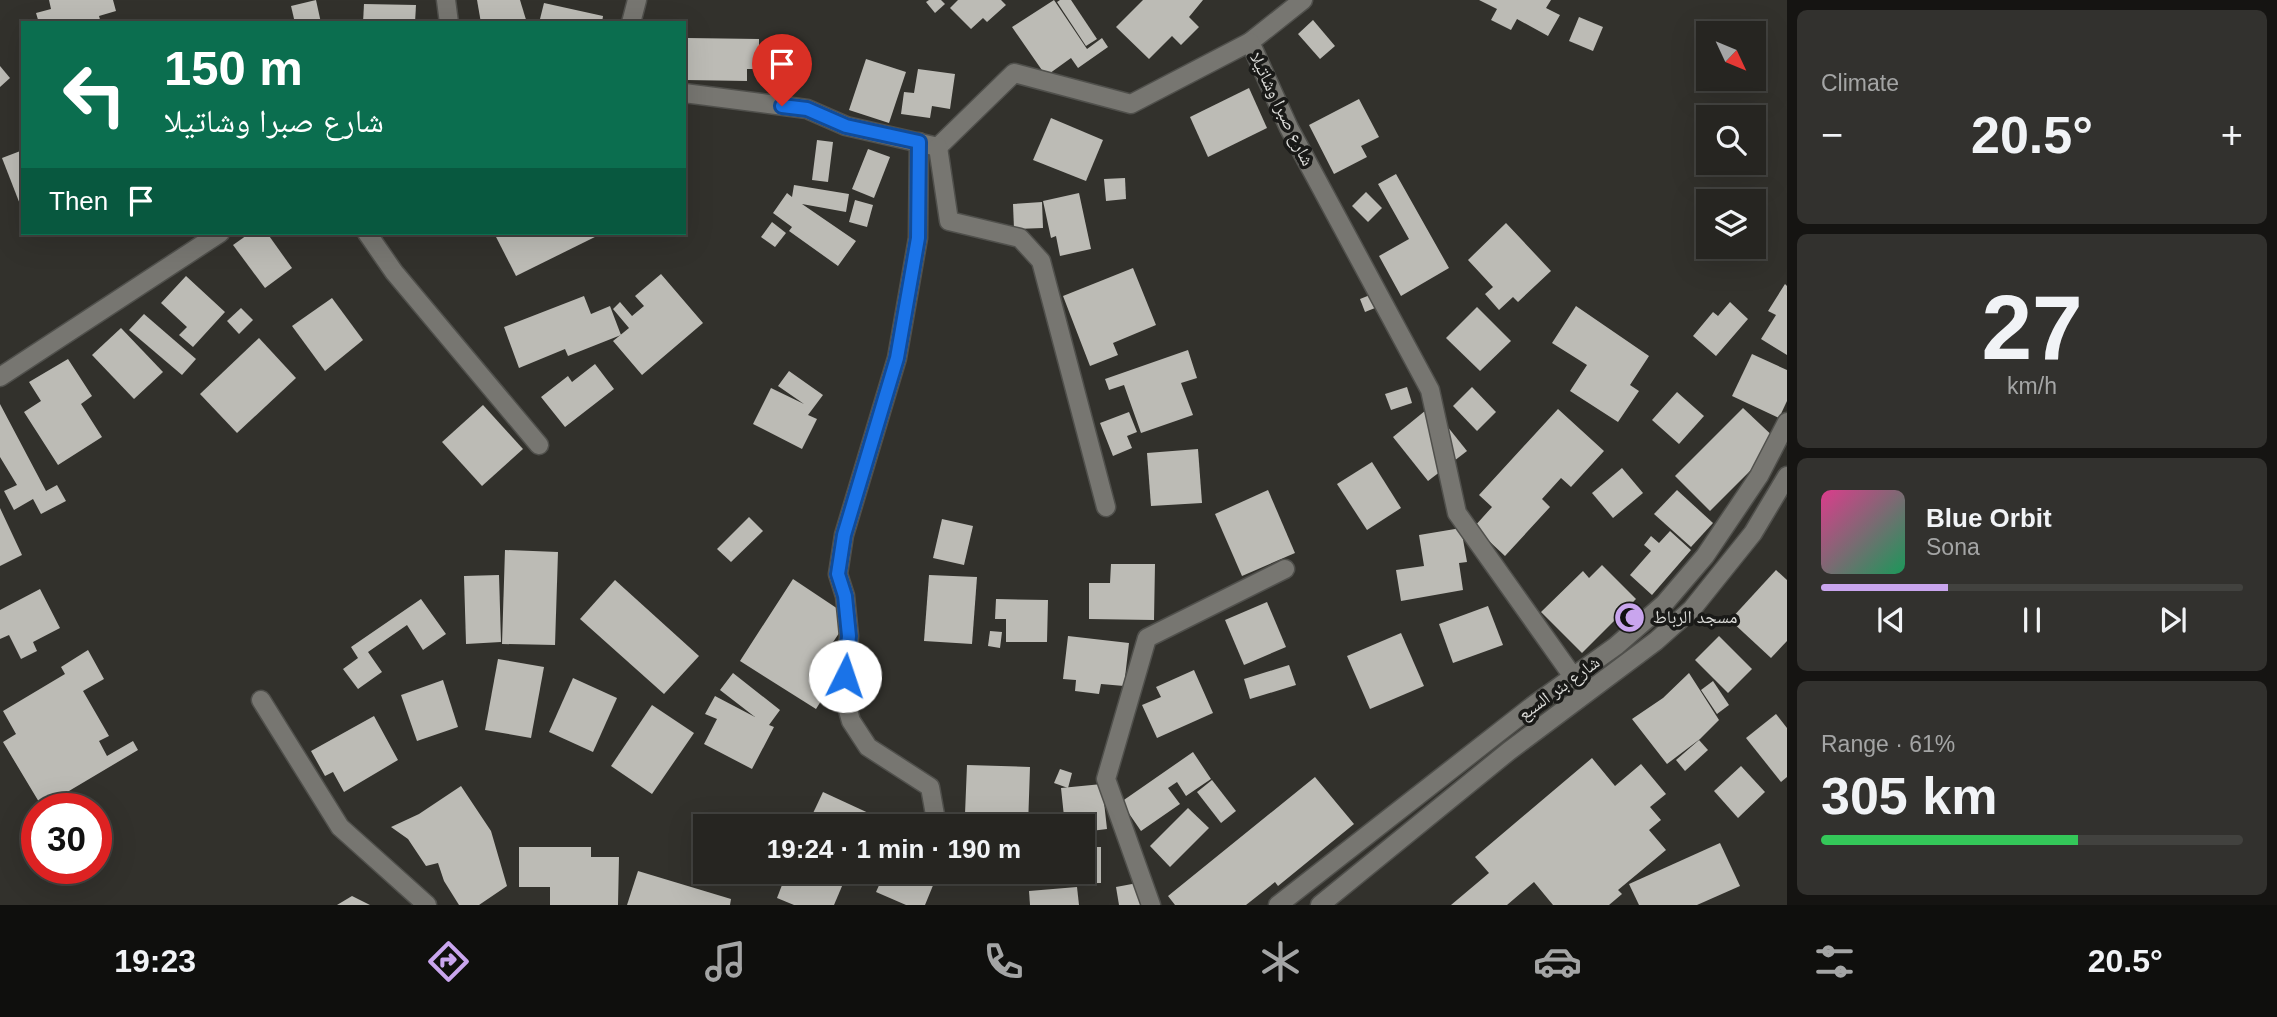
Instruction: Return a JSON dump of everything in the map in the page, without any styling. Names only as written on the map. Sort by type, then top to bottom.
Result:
[{"type":"street","points":[[446,0],[449,21]]},
{"type":"street","points":[[632,21],[637,0]]},
{"type":"street","points":[[1250,42],[1303,0]]},
{"type":"street","name":"شارع صبرا وشاتيلا","points":[[938,147],[1014,73],[1131,104],[1250,42],[1289,128],[1430,390],[1457,513],[1574,678]]},
{"type":"street","points":[[686,93],[807,109],[846,126],[938,147],[949,221],[1020,238],[1041,261],[1106,507]]},
{"type":"street","points":[[919,142],[918,238],[897,358],[844,535],[838,574],[845,596],[848,622],[844,696],[851,721],[869,747],[930,787],[935,814]]},
{"type":"street","points":[[0,377],[217,235]]},
{"type":"street","points":[[368,235],[394,272],[539,444]]},
{"type":"street","name":"شارع بئر السبع","points":[[1278,905],[1514,721],[1574,678],[1664,604],[1705,556],[1759,476],[1787,422]]},
{"type":"street","name":"شارع بئر السبع","points":[[1320,905],[1509,751],[1656,641],[1692,609],[1753,533],[1787,476]]},
{"type":"street","points":[[1151,905],[1106,779],[1147,638],[1286,569]]},
{"type":"street","points":[[261,700],[340,827],[427,905]]},
{"type":"building","points":[[49,0],[113,0],[116,11],[99,16],[100,21],[38,21],[36,13],[51,9]]},
{"type":"building","points":[[316,0],[321,21],[295,21],[291,6]]},
{"type":"building","points":[[477,0],[520,0],[526,21],[481,21]]},
{"type":"building","points":[[941,0],[945,4],[935,13],[926,2]]},
{"type":"building","points":[[958,0],[1001,0],[1006,5],[987,22],[983,18],[971,29],[950,8]]},
{"type":"building","points":[[1054,0],[1087,49],[1102,38],[1108,47],[1078,68],[1071,58],[1046,76],[1012,27]]},
{"type":"building","points":[[1071,0],[1097,39],[1086,46],[1057,2]]},
{"type":"building","points":[[1143,0],[1203,0],[1189,17],[1199,27],[1181,45],[1172,36],[1149,59],[1116,27]]},
{"type":"building","points":[[1479,0],[1551,0],[1546,8],[1560,15],[1548,36],[1517,19],[1511,30],[1491,20],[1497,9]]},
{"type":"building","points":[[544,3],[603,16],[602,21],[540,21]]},
{"type":"building","points":[[364,4],[416,5],[415,21],[363,21]]},
{"type":"building","points":[[1579,17],[1603,27],[1593,51],[1569,41]]},
{"type":"building","points":[[1313,20],[1335,46],[1320,59],[1298,34]]},
{"type":"building","points":[[687,38],[759,39],[759,69],[747,69],[747,81],[686,80]]},
{"type":"building","points":[[866,59],[906,72],[889,123],[849,110]]},
{"type":"building","points":[[0,66],[10,78],[0,87]]},
{"type":"building","points":[[918,69],[955,74],[950,109],[932,106],[930,118],[901,114],[904,92],[914,93]]},
{"type":"building","points":[[1249,88],[1267,128],[1208,157],[1190,117]]},
{"type":"building","points":[[1359,99],[1379,137],[1361,146],[1367,157],[1334,174],[1309,125]]},
{"type":"building","points":[[1051,118],[1103,140],[1086,181],[1033,160]]},
{"type":"building","points":[[817,140],[833,142],[828,182],[812,180]]},
{"type":"building","points":[[868,149],[890,157],[874,198],[852,189]]},
{"type":"building","points":[[21,151],[21,207],[2,158]]},
{"type":"building","points":[[1396,174],[1449,268],[1401,296],[1379,256],[1409,239],[1378,184]]},
{"type":"building","points":[[1125,178],[1126,199],[1106,201],[1104,179]]},
{"type":"building","points":[[794,185],[849,194],[846,212],[802,204],[856,241],[838,266],[789,231],[792,227],[773,213],[787,193],[792,197]]},
{"type":"building","points":[[1366,192],[1382,208],[1368,222],[1352,206]]},
{"type":"building","points":[[1079,193],[1091,249],[1060,256],[1056,236],[1051,238],[1043,201]]},
{"type":"building","points":[[855,200],[873,205],[867,227],[849,222]]},
{"type":"building","points":[[1042,202],[1043,228],[1014,229],[1013,204]]},
{"type":"building","points":[[772,222],[786,233],[775,247],[761,237]]},
{"type":"building","points":[[1506,223],[1551,271],[1518,302],[1513,297],[1499,310],[1485,294],[1493,287],[1468,260]]},
{"type":"building","points":[[247,235],[268,235],[292,268],[265,288],[233,245]]},
{"type":"building","points":[[495,235],[599,235],[516,276]]},
{"type":"building","points":[[1133,268],[1156,325],[1113,343],[1118,355],[1090,366],[1063,296]]},
{"type":"building","points":[[661,274],[703,323],[642,375],[613,341],[629,328],[613,309],[620,302],[632,316],[644,306],[635,296]]},
{"type":"building","points":[[186,276],[225,312],[193,347],[179,335],[187,327],[161,303]]},
{"type":"building","points":[[1785,284],[1787,355],[1761,339],[1776,315],[1768,311]]},
{"type":"building","points":[[1375,293],[1380,306],[1365,312],[1360,299]]},
{"type":"building","points":[[584,296],[591,314],[610,306],[621,335],[568,356],[565,349],[519,368],[504,327]]},
{"type":"building","points":[[332,298],[363,340],[325,371],[292,326]]},
{"type":"building","points":[[1730,302],[1748,319],[1716,356],[1693,336],[1713,312],[1718,316]]},
{"type":"building","points":[[1576,306],[1649,356],[1630,385],[1639,391],[1618,422],[1570,391],[1587,365],[1552,343]]},
{"type":"building","points":[[1477,307],[1511,341],[1480,371],[1446,338]]},
{"type":"building","points":[[241,308],[253,320],[239,334],[227,321]]},
{"type":"building","points":[[144,314],[196,359],[182,375],[129,330]]},
{"type":"building","points":[[121,328],[163,372],[134,399],[92,355]]},
{"type":"building","points":[[259,338],[296,378],[237,433],[200,394]]},
{"type":"building","points":[[1188,350],[1197,378],[1181,383],[1193,415],[1141,433],[1124,385],[1109,390],[1105,379]]},
{"type":"building","points":[[1752,354],[1787,370],[1787,401],[1779,418],[1732,396]]},
{"type":"building","points":[[68,359],[92,396],[81,404],[102,437],[58,465],[24,412],[41,401],[29,382]]},
{"type":"building","points":[[595,364],[614,389],[565,427],[541,397],[568,376],[572,382]]},
{"type":"building","points":[[789,371],[823,395],[808,415],[817,419],[802,449],[753,424],[771,388],[804,404],[778,386]]},
{"type":"building","points":[[1407,387],[1412,403],[1391,410],[1385,394]]},
{"type":"building","points":[[1472,387],[1496,412],[1477,431],[1453,406]]},
{"type":"building","points":[[1677,392],[1704,416],[1679,444],[1652,420]]},
{"type":"building","points":[[0,404],[46,491],[57,485],[66,501],[41,514],[33,499],[14,510],[4,491],[17,485],[0,457]]},
{"type":"building","points":[[483,405],[523,449],[482,486],[442,442]]},
{"type":"building","points":[[1431,406],[1467,451],[1428,481],[1393,437]]},
{"type":"building","points":[[1743,408],[1779,442],[1710,511],[1675,476]]},
{"type":"building","points":[[1558,409],[1604,451],[1571,487],[1561,478],[1542,499],[1550,507],[1505,556],[1474,527],[1492,507],[1479,495]]},
{"type":"building","points":[[1129,412],[1137,432],[1127,436],[1132,448],[1113,456],[1100,423]]},
{"type":"building","points":[[1198,449],[1202,503],[1151,506],[1147,453]]},
{"type":"building","points":[[1372,462],[1401,508],[1367,530],[1337,484]]},
{"type":"building","points":[[1622,468],[1643,493],[1613,518],[1592,493]]},
{"type":"building","points":[[1268,490],[1295,553],[1242,576],[1215,514]]},
{"type":"building","points":[[1677,490],[1713,523],[1691,547],[1654,514]]},
{"type":"building","points":[[0,508],[22,555],[0,566]]},
{"type":"building","points":[[749,517],[763,531],[731,562],[717,549]]},
{"type":"building","points":[[942,519],[973,526],[964,565],[933,558]]},
{"type":"building","points":[[1461,528],[1467,562],[1459,563],[1463,590],[1401,601],[1396,570],[1424,566],[1419,535]]},
{"type":"building","points":[[1670,531],[1691,550],[1652,595],[1630,575],[1651,551],[1644,545],[1651,536],[1659,543]]},
{"type":"building","points":[[505,550],[558,552],[555,645],[502,644]]},
{"type":"building","points":[[1111,564],[1155,564],[1154,620],[1089,619],[1089,583],[1110,583]]},
{"type":"building","points":[[1602,565],[1636,599],[1582,653],[1541,612],[1583,571],[1589,578]]},
{"type":"building","points":[[1776,570],[1787,580],[1787,641],[1771,658],[1730,620]]},
{"type":"building","points":[[499,575],[501,642],[466,644],[464,576]]},
{"type":"building","points":[[929,575],[977,577],[972,644],[924,641]]},
{"type":"building","points":[[793,579],[850,617],[827,651],[845,663],[816,709],[740,661]]},
{"type":"building","points":[[615,580],[699,656],[664,694],[580,619]]},
{"type":"building","points":[[40,589],[60,628],[33,642],[37,651],[21,659],[9,635],[0,639],[0,610]]},
{"type":"building","points":[[421,599],[446,634],[423,650],[407,625],[368,652],[382,672],[358,689],[343,669],[358,658],[351,647]]},
{"type":"building","points":[[996,599],[1048,600],[1047,642],[1006,642],[1006,619],[995,619]]},
{"type":"building","points":[[1267,602],[1286,647],[1244,665],[1225,620]]},
{"type":"building","points":[[1488,606],[1503,645],[1453,663],[1439,624]]},
{"type":"building","points":[[990,631],[1002,632],[1000,648],[988,646]]},
{"type":"building","points":[[1401,633],[1424,686],[1370,709],[1347,656]]},
{"type":"building","points":[[1068,636],[1129,643],[1124,686],[1101,684],[1099,694],[1075,691],[1076,680],[1063,679]]},
{"type":"building","points":[[1719,636],[1752,669],[1728,693],[1695,660]]},
{"type":"building","points":[[88,650],[104,679],[83,691],[109,736],[99,741],[107,756],[133,741],[138,750],[66,793],[34,793],[3,742],[16,734],[3,711],[65,674],[61,667]]},
{"type":"building","points":[[498,659],[544,667],[531,738],[485,730]]},
{"type":"building","points":[[1289,665],[1296,685],[1250,699],[1244,679]]},
{"type":"building","points":[[1194,670],[1213,713],[1157,738],[1142,705],[1161,697],[1156,687]]},
{"type":"building","points":[[733,673],[780,710],[769,725],[774,727],[752,769],[704,744],[717,719],[705,714],[715,696],[755,717],[720,690]]},
{"type":"building","points":[[1689,673],[1719,720],[1700,739],[1667,764],[1632,719],[1663,698]]},
{"type":"building","points":[[573,678],[617,698],[593,752],[549,732]]},
{"type":"building","points":[[443,680],[458,727],[417,741],[401,695]]},
{"type":"building","points":[[1713,681],[1729,705],[1717,714],[1701,690]]},
{"type":"building","points":[[652,705],[694,733],[652,794],[611,766]]},
{"type":"building","points":[[1776,714],[1787,728],[1787,777],[1781,782],[1746,738]]},
{"type":"building","points":[[374,716],[398,760],[344,792],[333,772],[325,776],[311,751]]},
{"type":"building","points":[[1699,740],[1708,750],[1685,771],[1676,760]]},
{"type":"building","points":[[1193,752],[1211,779],[1186,796],[1177,782],[1168,788],[1180,804],[1141,831],[1121,802]]},
{"type":"building","points":[[1592,758],[1615,786],[1641,764],[1666,794],[1650,807],[1661,820],[1649,830],[1666,850],[1618,890],[1622,894],[1609,905],[1553,905],[1534,882],[1507,905],[1451,905],[1489,873],[1475,857]]},
{"type":"building","points":[[967,765],[1030,767],[1028,814],[965,814]]},
{"type":"building","points":[[1741,766],[1765,792],[1738,818],[1714,791]]},
{"type":"building","points":[[1060,769],[1072,773],[1068,788],[1054,783]]},
{"type":"building","points":[[1315,777],[1354,824],[1278,886],[1275,882],[1246,905],[1175,905],[1168,896]]},
{"type":"building","points":[[1212,780],[1236,811],[1221,823],[1197,792]]},
{"type":"building","points":[[1102,784],[1107,829],[1095,830],[1095,814],[1064,814],[1061,788]]},
{"type":"building","points":[[461,786],[491,831],[507,886],[479,905],[459,905],[444,881],[438,863],[426,866],[408,839],[391,827],[419,814]]},
{"type":"building","points":[[823,792],[871,814],[813,814]]},
{"type":"building","points":[[1188,808],[1209,828],[1170,867],[1150,846]]},
{"type":"building","points":[[1720,843],[1740,886],[1697,905],[1639,905],[1629,884]]},
{"type":"building","points":[[519,847],[591,847],[591,857],[619,857],[618,905],[550,905],[550,887],[519,887]]},
{"type":"building","points":[[1095,847],[1101,847],[1101,883],[1095,883]]},
{"type":"building","points":[[638,871],[731,899],[730,905],[627,905]]},
{"type":"building","points":[[1148,881],[1152,905],[1119,905],[1116,887]]},
{"type":"building","points":[[782,884],[843,884],[834,905],[794,905],[777,898]]},
{"type":"building","points":[[880,884],[934,884],[925,905],[906,905],[876,892]]},
{"type":"building","points":[[1077,887],[1079,905],[1030,905],[1029,891]]},
{"type":"building","points":[[352,896],[370,905],[337,905]]},
{"type":"place","name":"مسجد الرباط","points":[[1630,617]]},
{"type":"route","points":[[782,106],[807,109],[846,126],[919,142],[918,238],[897,358],[844,535],[838,574],[845,596],[849,636],[845,676]]}]
